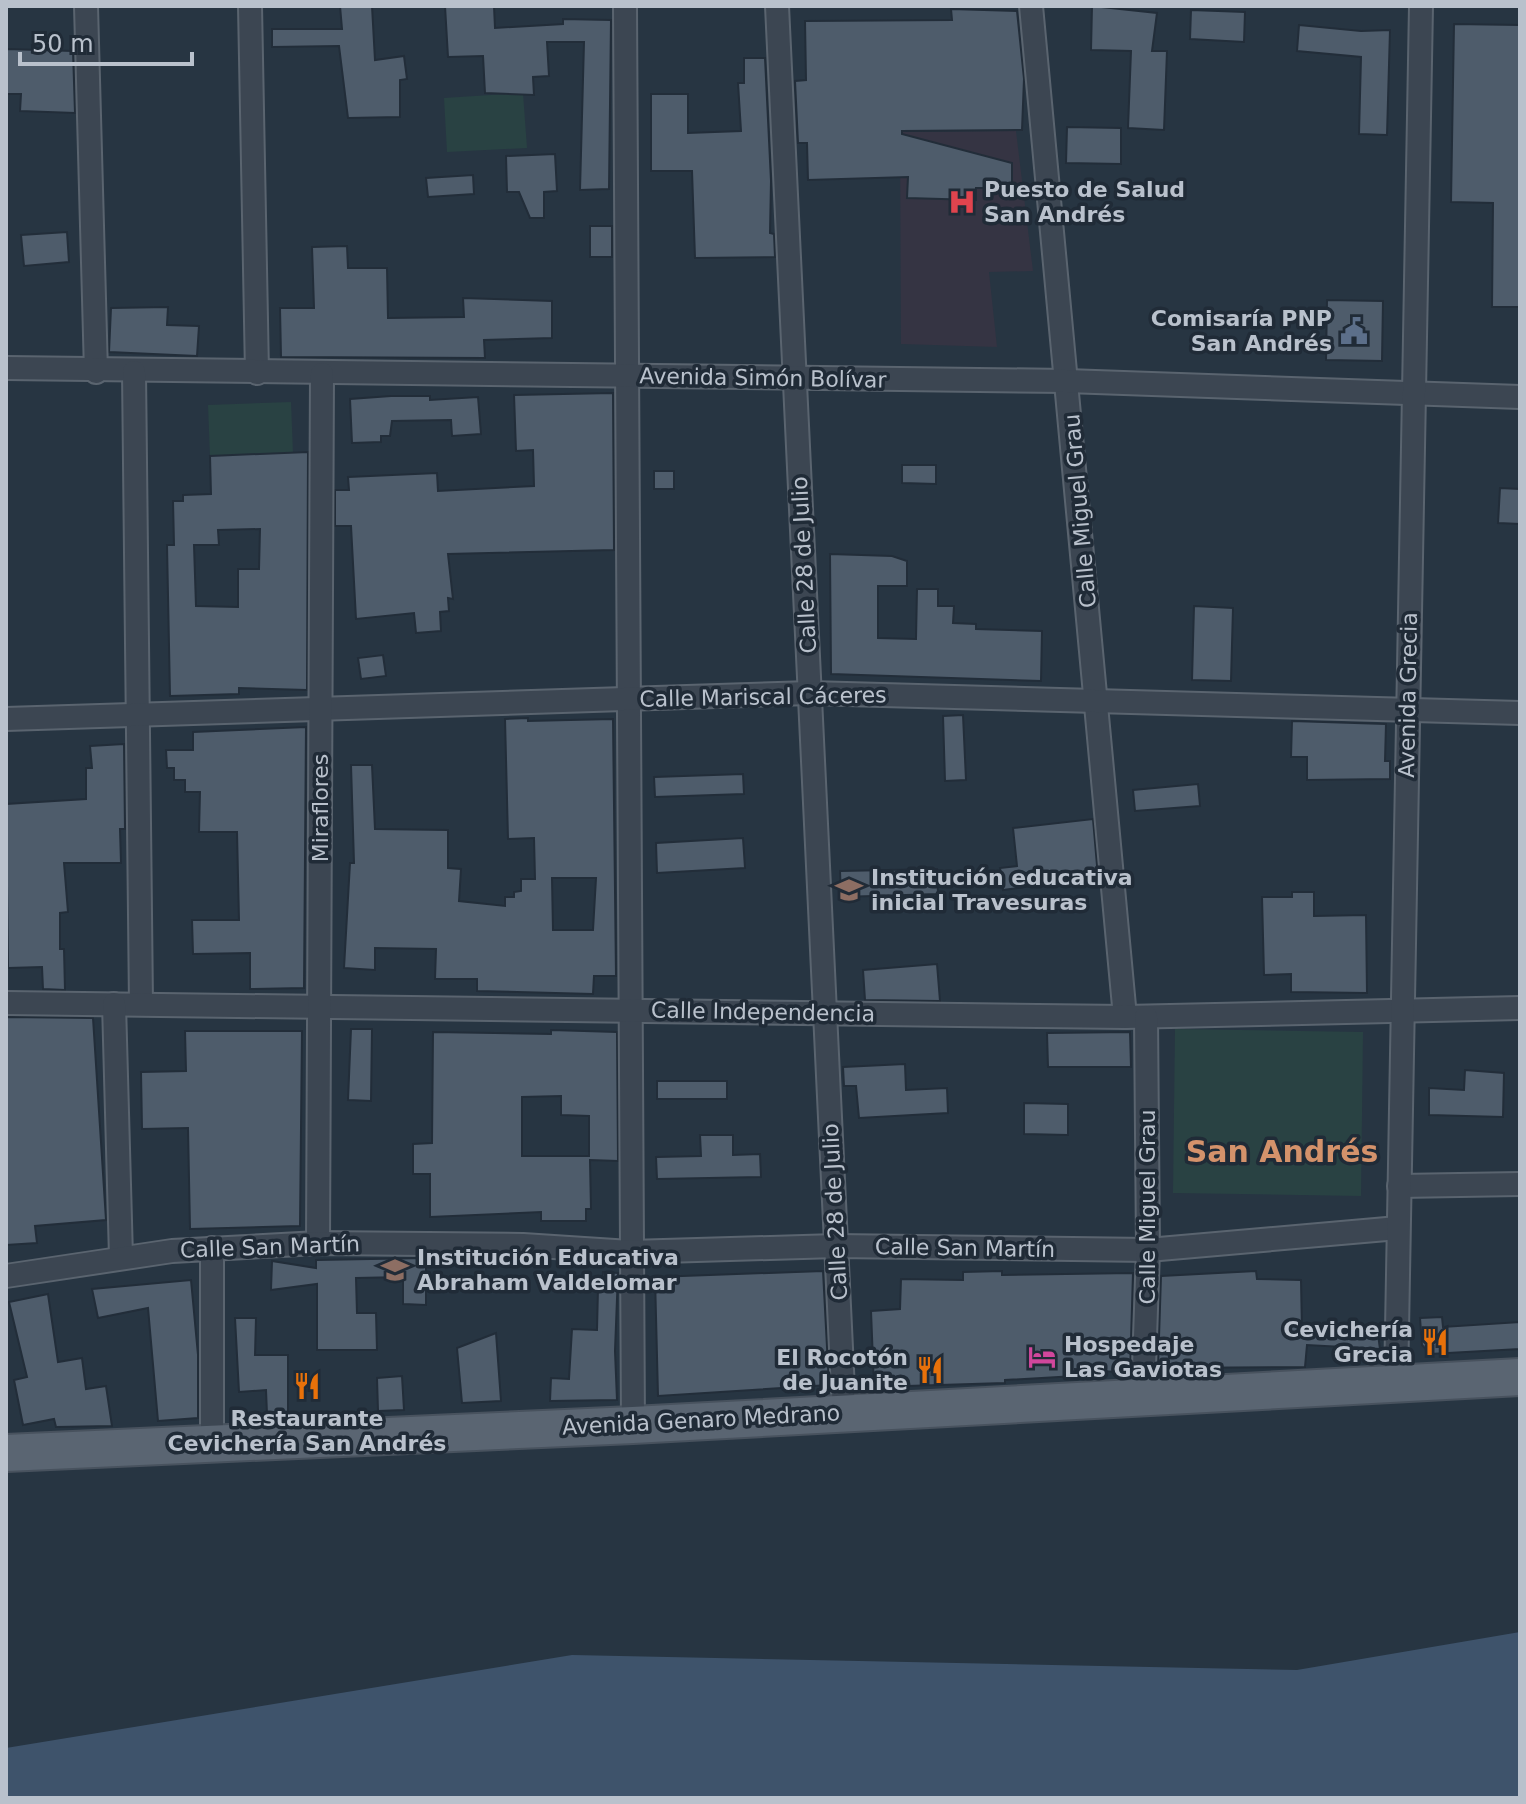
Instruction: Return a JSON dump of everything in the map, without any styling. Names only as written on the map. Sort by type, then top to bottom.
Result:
[{"type":"main road","name":"Avenida Genaro Medrano","points":[[6,1453],[633,1425],[844,1411],[1520,1377]]},
{"type":"street","points":[[86,6],[96,372]]},
{"type":"street","points":[[250,6],[257,373]]},
{"type":"street","points":[[625,6],[633,1425]]},
{"type":"street","name":"Calle 28 de Julio","points":[[777,6],[844,1411]]},
{"type":"street","name":"Calle Miguel Grau","points":[[1031,6],[1098,701],[1136,1017],[1148,1250],[1143,1396]]},
{"type":"street","name":"Avenida Grecia","points":[[1396,1385],[1421,6]]},
{"type":"street","name":"Avenida Simón Bolívar","points":[[6,368],[96,372],[1067,381],[1520,397]]},
{"type":"street","points":[[134,372],[141,1004]]},
{"type":"street","name":"Miraflores","points":[[318,1243],[322,374]]},
{"type":"street","name":"Calle Mariscal Cáceres","points":[[6,719],[810,693],[1520,713]]},
{"type":"street","name":"Calle Independencia","points":[[6,1003],[1136,1017],[1520,1008]]},
{"type":"street","points":[[114,1004],[121,1257]]},
{"type":"street","points":[[1399,1186],[1520,1184]]},
{"type":"street","name":"Calle San Martín","points":[[6,1276],[121,1257],[212,1248],[318,1243],[523,1245],[630,1252],[836,1246],[1148,1250],[1398,1228]]},
{"type":"street","points":[[212,1248],[212,1446]]},
{"type":"shaded area","name":"Puesto de Salud San Andrés","points":[[1016,131],[1033,271],[989,272],[997,347],[901,344],[900,132]]},
{"type":"shaded area","points":[[1520,1632],[1520,1798],[6,1798],[6,1748],[572,1655],[1297,1670]]},
{"type":"green space","points":[[523,93],[527,148],[447,152],[444,98]]},
{"type":"green space","points":[[291,402],[293,453],[210,456],[208,405]]},
{"type":"green space","points":[[1175,1029],[1363,1032],[1361,1196],[1173,1193]]},
{"type":"building","points":[[340,6],[372,6],[375,60],[404,56],[407,79],[400,80],[400,117],[348,118],[339,46],[272,47],[272,29],[342,29]]},
{"type":"building","points":[[445,6],[494,6],[495,28],[563,24],[563,19],[611,20],[609,189],[580,190],[584,42],[547,42],[549,76],[533,77],[534,95],[485,93],[483,56],[448,57]]},
{"type":"building","points":[[1092,6],[1157,13],[1152,51],[1167,51],[1164,130],[1128,128],[1131,51],[1091,50]]},
{"type":"building","points":[[951,9],[1017,11],[1024,79],[1022,130],[902,131],[902,134],[1012,163],[1012,188],[976,188],[976,200],[907,198],[908,177],[808,180],[807,143],[798,143],[795,81],[806,80],[805,21],[952,20]]},
{"type":"building","points":[[1191,10],[1245,12],[1244,42],[1190,39]]},
{"type":"building","points":[[1454,24],[1520,25],[1520,307],[1492,307],[1493,203],[1451,202]]},
{"type":"building","points":[[1299,25],[1361,31],[1390,30],[1387,135],[1359,134],[1361,57],[1297,51]]},
{"type":"building","points":[[6,49],[73,51],[75,113],[20,111],[21,94],[6,94]]},
{"type":"building","points":[[744,58],[765,58],[771,181],[770,233],[774,234],[775,257],[695,258],[692,171],[651,171],[651,94],[688,94],[688,133],[741,131],[738,83],[744,83]]},
{"type":"building","points":[[1067,127],[1121,128],[1121,164],[1066,163]]},
{"type":"building","points":[[555,154],[557,191],[544,192],[544,218],[530,218],[519,192],[507,192],[506,156]]},
{"type":"building","points":[[473,175],[474,194],[428,197],[426,178]]},
{"type":"building","points":[[590,226],[612,226],[612,257],[590,257]]},
{"type":"building","points":[[67,232],[69,262],[24,266],[21,235]]},
{"type":"building","points":[[347,246],[348,268],[387,268],[388,318],[464,317],[463,298],[552,301],[552,338],[484,340],[485,358],[281,357],[280,308],[314,308],[312,247]]},
{"type":"building","name":"Comisaría PNP San Andrés","points":[[1327,300],[1383,301],[1382,361],[1326,360]]},
{"type":"building","points":[[168,307],[167,325],[199,326],[197,356],[109,352],[111,308]]},
{"type":"building","points":[[613,393],[614,550],[448,554],[453,599],[448,598],[449,611],[440,612],[441,631],[416,633],[414,613],[356,619],[351,526],[335,526],[335,490],[349,490],[348,477],[437,473],[438,491],[534,486],[533,450],[516,451],[514,395]]},
{"type":"building","points":[[430,396],[430,400],[478,397],[481,434],[452,436],[451,420],[392,421],[390,436],[381,436],[381,442],[352,443],[350,399]]},
{"type":"building","points":[[308,452],[307,690],[239,688],[239,694],[170,696],[167,545],[174,545],[173,501],[183,501],[183,495],[211,494],[210,456]],"holes":[[[260,529],[259,569],[238,569],[238,607],[196,606],[194,545],[219,545],[218,530]]]},
{"type":"building","points":[[902,465],[936,465],[936,484],[902,483]]},
{"type":"building","points":[[654,471],[674,471],[674,489],[654,489]]},
{"type":"building","points":[[1500,488],[1520,489],[1520,524],[1498,523]]},
{"type":"building","points":[[830,554],[892,556],[907,561],[907,586],[878,586],[878,638],[916,639],[917,589],[938,589],[938,606],[954,606],[953,623],[976,624],[976,629],[1042,631],[1041,681],[831,674]]},
{"type":"building","points":[[1194,606],[1233,608],[1231,681],[1192,680]]},
{"type":"building","points":[[383,655],[386,676],[361,679],[358,658]]},
{"type":"building","points":[[963,715],[966,780],[945,781],[943,716]]},
{"type":"building","points":[[505,719],[613,719],[616,976],[594,976],[593,994],[477,991],[477,979],[435,979],[436,949],[375,948],[375,970],[344,968],[350,863],[354,863],[351,765],[372,765],[375,829],[448,830],[448,868],[461,869],[459,901],[505,906],[505,897],[514,897],[514,892],[521,891],[521,879],[535,879],[534,838],[508,839]],"holes":[[[552,878],[596,878],[593,930],[553,930]]]},
{"type":"building","points":[[1292,721],[1386,724],[1385,761],[1390,761],[1390,779],[1307,780],[1307,757],[1291,757]]},
{"type":"building","points":[[306,727],[304,988],[250,989],[250,953],[193,954],[192,920],[239,920],[237,832],[199,832],[200,792],[185,792],[185,780],[174,780],[174,768],[167,768],[166,750],[193,750],[193,732]]},
{"type":"building","points":[[124,744],[125,829],[120,829],[121,863],[64,863],[68,912],[60,913],[60,949],[64,949],[65,990],[43,989],[42,967],[8,968],[6,804],[86,799],[86,768],[92,768],[90,746]]},
{"type":"building","points":[[743,774],[744,794],[655,797],[654,777]]},
{"type":"building","points":[[1198,784],[1200,806],[1135,811],[1133,790]]},
{"type":"building","points":[[1093,819],[1098,877],[1003,890],[1000,868],[1017,866],[1013,828]]},
{"type":"building","points":[[743,838],[745,868],[657,873],[656,843]]},
{"type":"building","points":[[937,869],[938,894],[841,897],[840,871]]},
{"type":"building","points":[[1292,892],[1314,892],[1314,916],[1366,915],[1367,993],[1291,992],[1291,974],[1264,975],[1262,897],[1292,897]]},
{"type":"building","points":[[937,964],[940,1001],[865,1000],[863,970]]},
{"type":"building","points":[[6,1017],[93,1018],[106,1220],[35,1226],[37,1243],[6,1245]]},
{"type":"building","points":[[351,1029],[372,1029],[371,1101],[348,1100]]},
{"type":"building","points":[[551,1030],[617,1032],[618,1161],[590,1160],[591,1209],[586,1209],[586,1221],[541,1221],[541,1212],[430,1217],[430,1174],[413,1174],[413,1144],[432,1143],[433,1032],[551,1034]],"holes":[[[561,1096],[561,1115],[589,1116],[589,1156],[522,1156],[522,1097]]]},
{"type":"building","points":[[185,1031],[302,1031],[300,1226],[190,1229],[188,1128],[142,1129],[141,1072],[186,1071]]},
{"type":"building","points":[[1130,1032],[1131,1067],[1048,1067],[1047,1033]]},
{"type":"building","points":[[905,1064],[906,1090],[947,1088],[948,1113],[859,1118],[856,1086],[844,1086],[843,1067]]},
{"type":"building","points":[[1465,1070],[1504,1073],[1503,1117],[1429,1115],[1429,1088],[1464,1090]]},
{"type":"building","points":[[657,1081],[727,1081],[727,1099],[657,1099]]},
{"type":"building","points":[[1024,1103],[1068,1104],[1068,1135],[1024,1134]]},
{"type":"building","points":[[700,1135],[733,1135],[733,1155],[760,1154],[761,1177],[657,1179],[656,1157],[701,1156]]},
{"type":"building","points":[[426,1258],[426,1305],[403,1304],[403,1277],[356,1278],[357,1313],[376,1313],[377,1350],[317,1350],[317,1284],[271,1290],[272,1261],[316,1268],[316,1260]]},
{"type":"building","points":[[823,1271],[829,1385],[658,1396],[655,1277]]},
{"type":"building","points":[[1002,1271],[1002,1275],[1133,1273],[1130,1373],[1075,1369],[1076,1376],[1005,1380],[1005,1383],[874,1387],[871,1311],[900,1309],[901,1279],[963,1280],[963,1272]]},
{"type":"building","points":[[1256,1271],[1257,1279],[1301,1280],[1302,1330],[1377,1327],[1380,1349],[1307,1345],[1305,1367],[1158,1368],[1161,1276]]},
{"type":"building","points":[[603,1272],[618,1273],[617,1400],[550,1401],[551,1378],[569,1379],[572,1329],[597,1330],[598,1288],[602,1288]]},
{"type":"building","points":[[191,1280],[198,1355],[198,1418],[158,1421],[148,1308],[98,1318],[92,1289]]},
{"type":"building","points":[[48,1294],[58,1362],[82,1358],[86,1389],[106,1386],[112,1426],[56,1427],[54,1419],[23,1425],[14,1380],[27,1377],[9,1302]]},
{"type":"building","points":[[1442,1317],[1443,1327],[1520,1322],[1520,1349],[1430,1354],[1422,1345],[1420,1318]]},
{"type":"building","points":[[235,1318],[256,1318],[255,1355],[288,1355],[288,1414],[267,1414],[266,1390],[239,1392]]},
{"type":"building","points":[[496,1333],[501,1401],[462,1403],[457,1348]]},
{"type":"building","points":[[402,1376],[404,1410],[378,1411],[377,1378]]},
{"type":"place","name":"Puesto de Salud San Andrés","points":[[962,202]]},
{"type":"place","name":"Comisaría PNP San Andrés","points":[[1354,331]]},
{"type":"place","name":"Institución educativa inicial Travesuras","points":[[849,890]]},
{"type":"place","name":"Institución Educativa Abraham Valdelomar","points":[[395,1270]]},
{"type":"place","name":"Cevichería Grecia","points":[[1435,1342]]},
{"type":"place","name":"Hospedaje Las Gaviotas","points":[[1042,1357]]},
{"type":"place","name":"El Rocotón de Juanite","points":[[930,1370]]},
{"type":"place","name":"Restaurante Cevichería San Andrés","points":[[307,1386]]},
{"type":"district","name":"San Andrés","points":[[1282,1151]]}]
